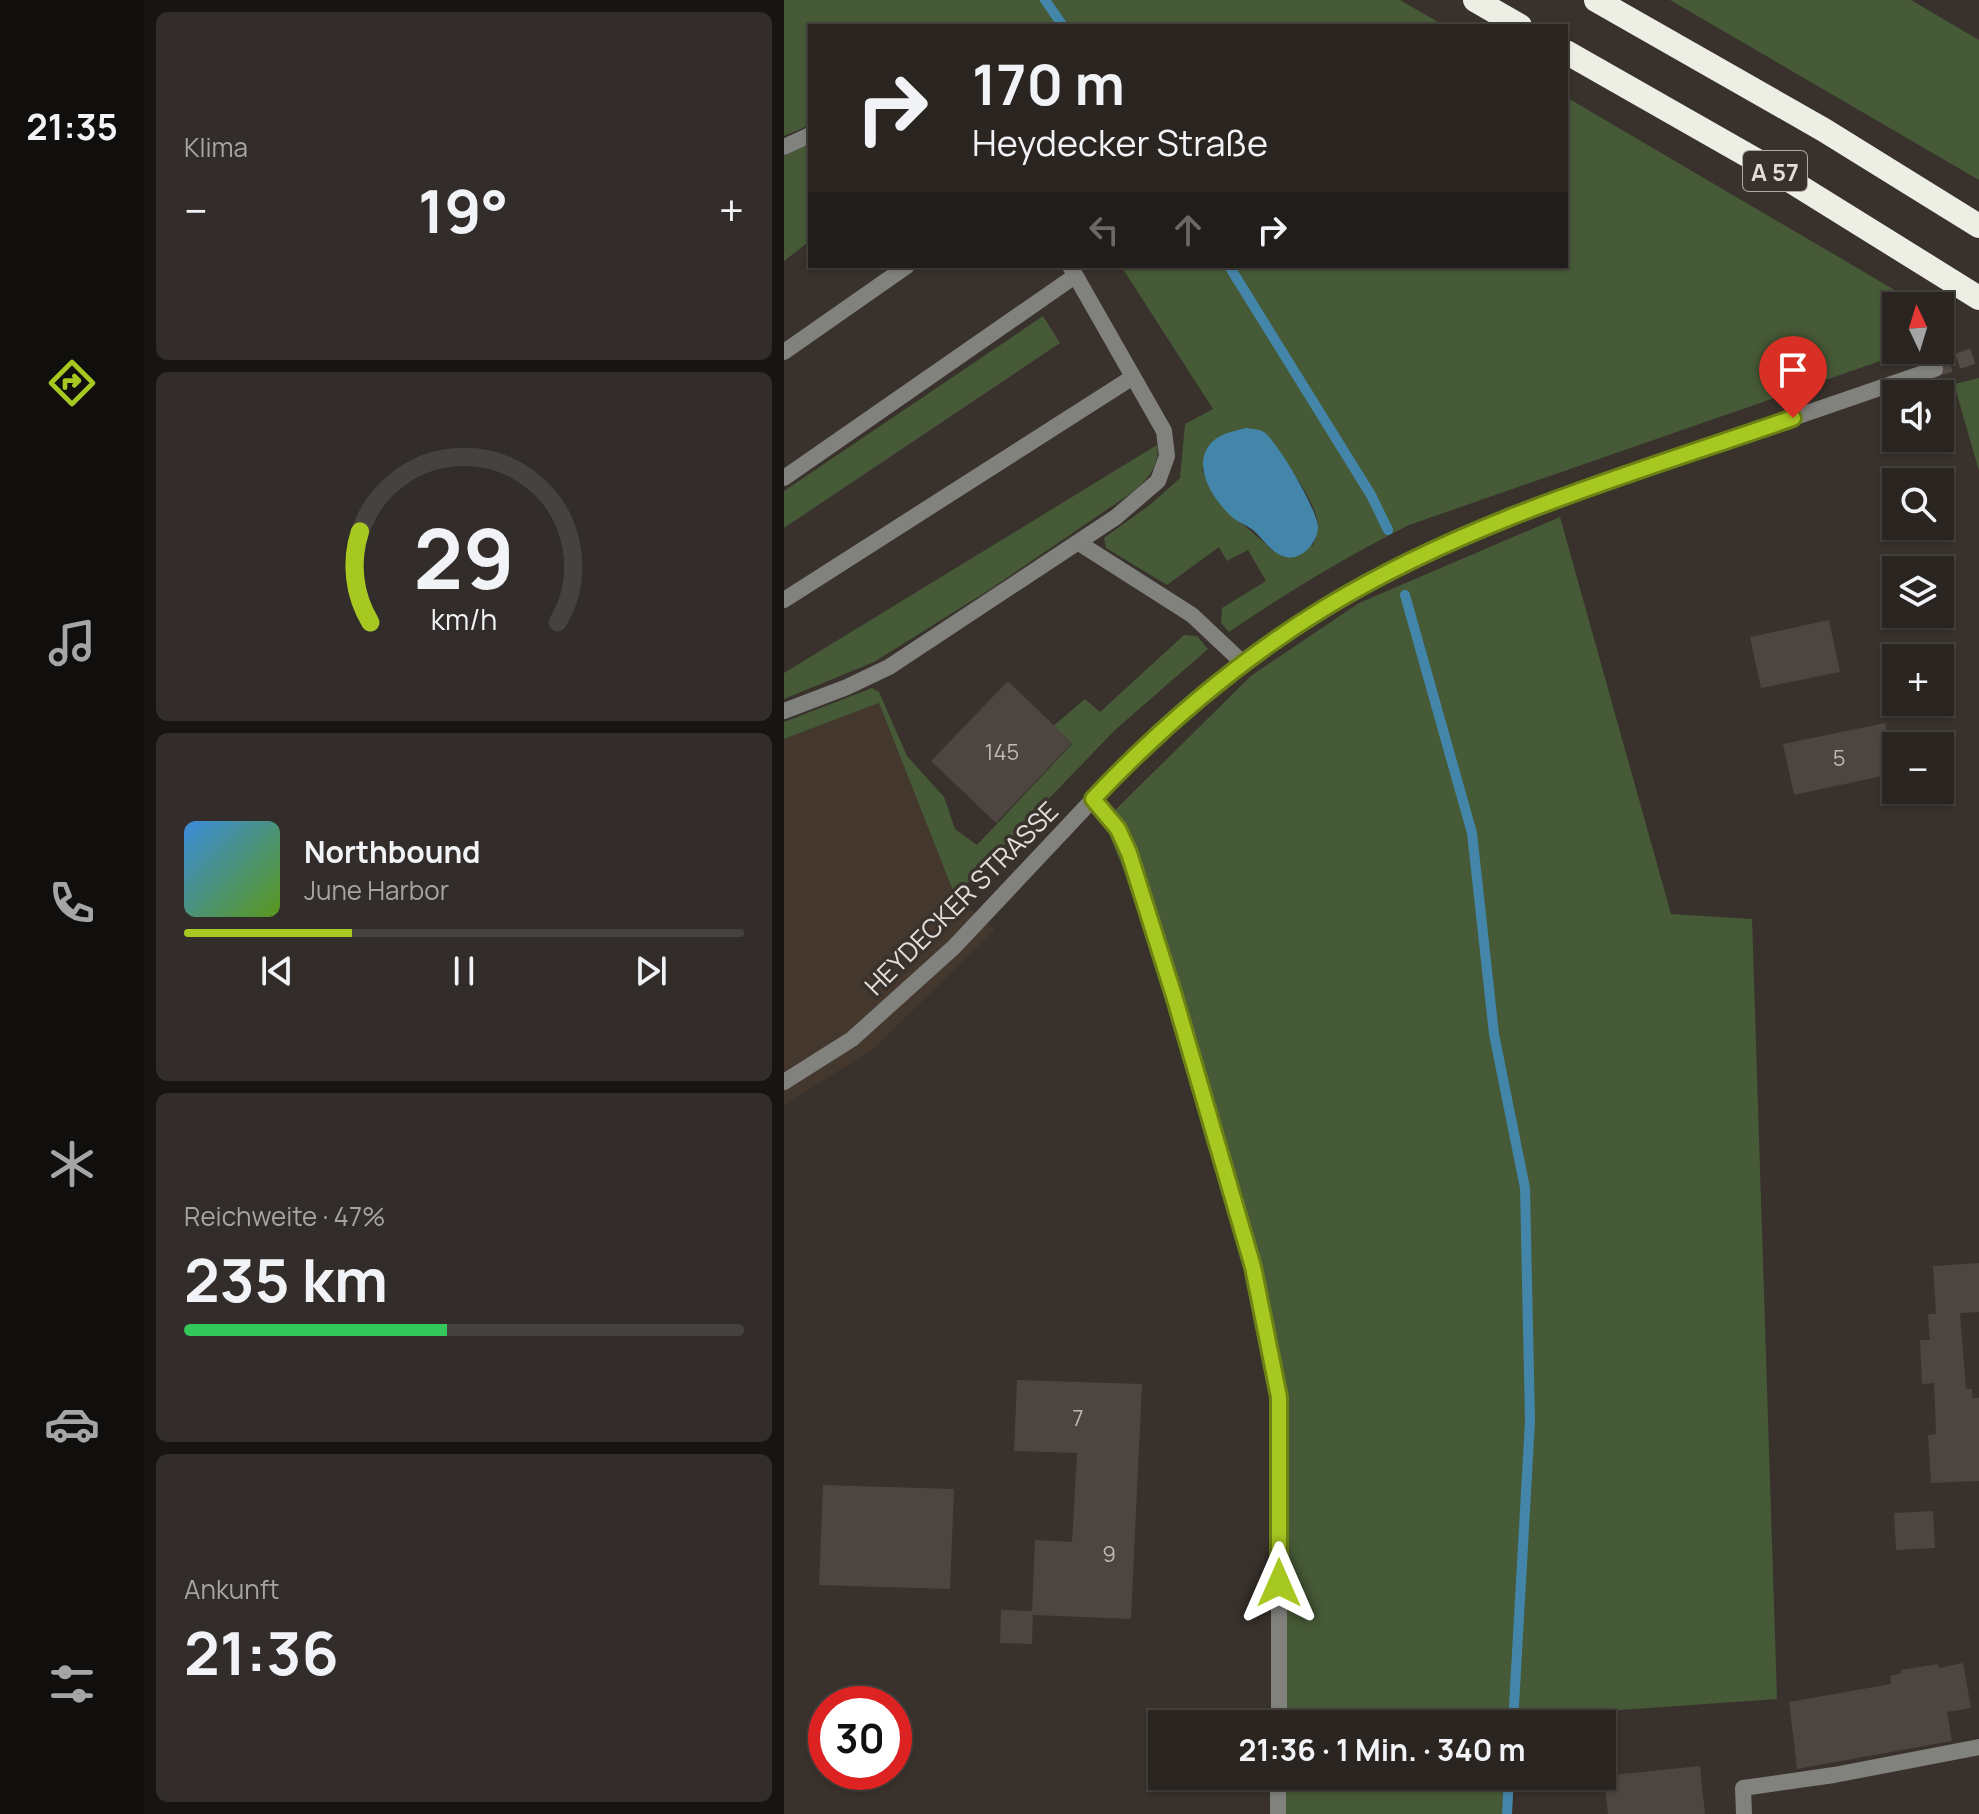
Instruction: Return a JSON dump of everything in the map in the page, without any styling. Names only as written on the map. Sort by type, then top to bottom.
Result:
[{"type":"highway","points":[[1475,0],[1517,24]]},
{"type":"highway","name":"A 57","points":[[1596,0],[1824,130],[1979,226]]},
{"type":"highway","name":"A 57","points":[[1568,53],[1768,167],[1979,298]]},
{"type":"street","points":[[784,147],[808,136]]},
{"type":"street","points":[[784,352],[904,268]]},
{"type":"street","points":[[784,478],[1072,271],[1164,431],[1168,444],[1164,469],[1158,481],[1148,492],[1079,543],[889,667],[784,711]]},
{"type":"street","name":"HEYDECKER STRASSE","points":[[784,1082],[852,1039],[954,947],[1166,725],[1208,689],[1327,606],[1444,546],[1554,500],[1935,369]]},
{"type":"street","points":[[784,600],[1133,377]]},
{"type":"street","points":[[1079,543],[1192,615],[1244,664]]},
{"type":"street","points":[[1093,799],[1118,829],[1129,853],[1253,1267],[1279,1397],[1279,1710]]},
{"type":"street","points":[[1744,1814],[1743,1788],[1834,1775],[1979,1747]]},
{"type":"street","points":[[1278,1790],[1278,1814]]},
{"type":"shaded area","points":[[879,703],[955,896],[995,930],[872,1050],[784,1105],[784,739]]},
{"type":"green space","points":[[784,0],[1400,0],[1442,24],[808,24],[808,126],[784,136]]},
{"type":"green space","points":[[1670,0],[1911,0],[1979,40],[1979,180]]},
{"type":"green space","points":[[1568,98],[1898,292],[1882,292],[1882,360],[1409,525],[1317,576],[1229,632],[1221,623],[1222,608],[1266,581],[1248,550],[1227,561],[1219,547],[1167,585],[1106,548],[1104,538],[1151,504],[1180,478],[1185,424],[1213,409],[1122,268],[1568,268]],"holes":[[[1263,432],[1312,504],[1318,526],[1313,545],[1273,551],[1224,506],[1202,469]]]},
{"type":"green space","points":[[808,145],[808,243],[784,261],[784,156]]},
{"type":"green space","points":[[1043,316],[1060,343],[784,528],[784,491]]},
{"type":"green space","points":[[1979,378],[1979,471],[1954,384]]},
{"type":"green space","points":[[1157,445],[1153,469],[1137,488],[989,590],[874,662],[784,699],[784,673]]},
{"type":"green space","points":[[1560,517],[1671,914],[1752,919],[1777,1699],[1616,1710],[1279,1710],[1279,1397],[1175,999],[1104,821],[1252,675],[1359,603]]},
{"type":"green space","points":[[1184,635],[1197,636],[1208,649],[1115,730],[955,896],[879,703],[784,739],[784,722],[872,688],[879,692],[907,756],[944,797],[955,829],[977,845],[1072,744],[1052,727],[1085,699],[1100,712]]},
{"type":"green space","points":[[1278,1790],[1508,1790],[1509,1814],[1278,1814]]},
{"type":"water","points":[[1246,428],[1262,431],[1270,438],[1312,508],[1317,534],[1310,547],[1298,556],[1276,553],[1253,530],[1232,517],[1207,482],[1203,461],[1212,442],[1224,434]]},
{"type":"building","points":[[1829,620],[1840,672],[1761,688],[1750,637]]},
{"type":"building","points":[[1008,681],[1072,743],[996,823],[931,761]]},
{"type":"building","points":[[1885,723],[1887,732],[1882,732],[1882,776],[1794,795],[1783,744]]},
{"type":"building","points":[[1979,1263],[1979,1312],[1960,1313],[1966,1389],[1972,1389],[1972,1398],[1979,1398],[1979,1481],[1931,1483],[1928,1435],[1936,1434],[1934,1383],[1922,1384],[1920,1340],[1930,1340],[1928,1314],[1936,1314],[1933,1266]]},
{"type":"building","points":[[1017,1380],[1142,1384],[1131,1619],[1033,1615],[1032,1644],[1000,1643],[1001,1610],[1032,1611],[1035,1540],[1072,1542],[1077,1453],[1014,1451]]},
{"type":"building","points":[[823,1485],[954,1489],[950,1589],[819,1585]]},
{"type":"building","points":[[1933,1511],[1935,1548],[1896,1550],[1894,1513]]},
{"type":"building","points":[[1963,1663],[1971,1708],[1947,1712],[1952,1741],[1797,1769],[1789,1702],[1891,1684],[1890,1676],[1902,1673],[1901,1670]]},
{"type":"building","points":[[1700,1766],[1705,1814],[1608,1814],[1605,1790],[1616,1790],[1616,1775]]},
{"type":"waterway","points":[[1045,0],[1062,24]]},
{"type":"waterway","points":[[1230,268],[1371,495],[1388,530]]},
{"type":"waterway","points":[[1405,595],[1472,833],[1494,1034],[1525,1188],[1530,1421],[1514,1710]]},
{"type":"waterway","points":[[1507,1814],[1508,1790]]},
{"type":"tunnel","points":[[1935,369],[1979,354]]},
{"type":"route","points":[[1279,1583],[1279,1397],[1253,1267],[1129,853],[1118,829],[1093,799],[1166,725],[1208,689],[1327,606],[1378,578],[1432,551],[1554,500],[1793,418]]}]
